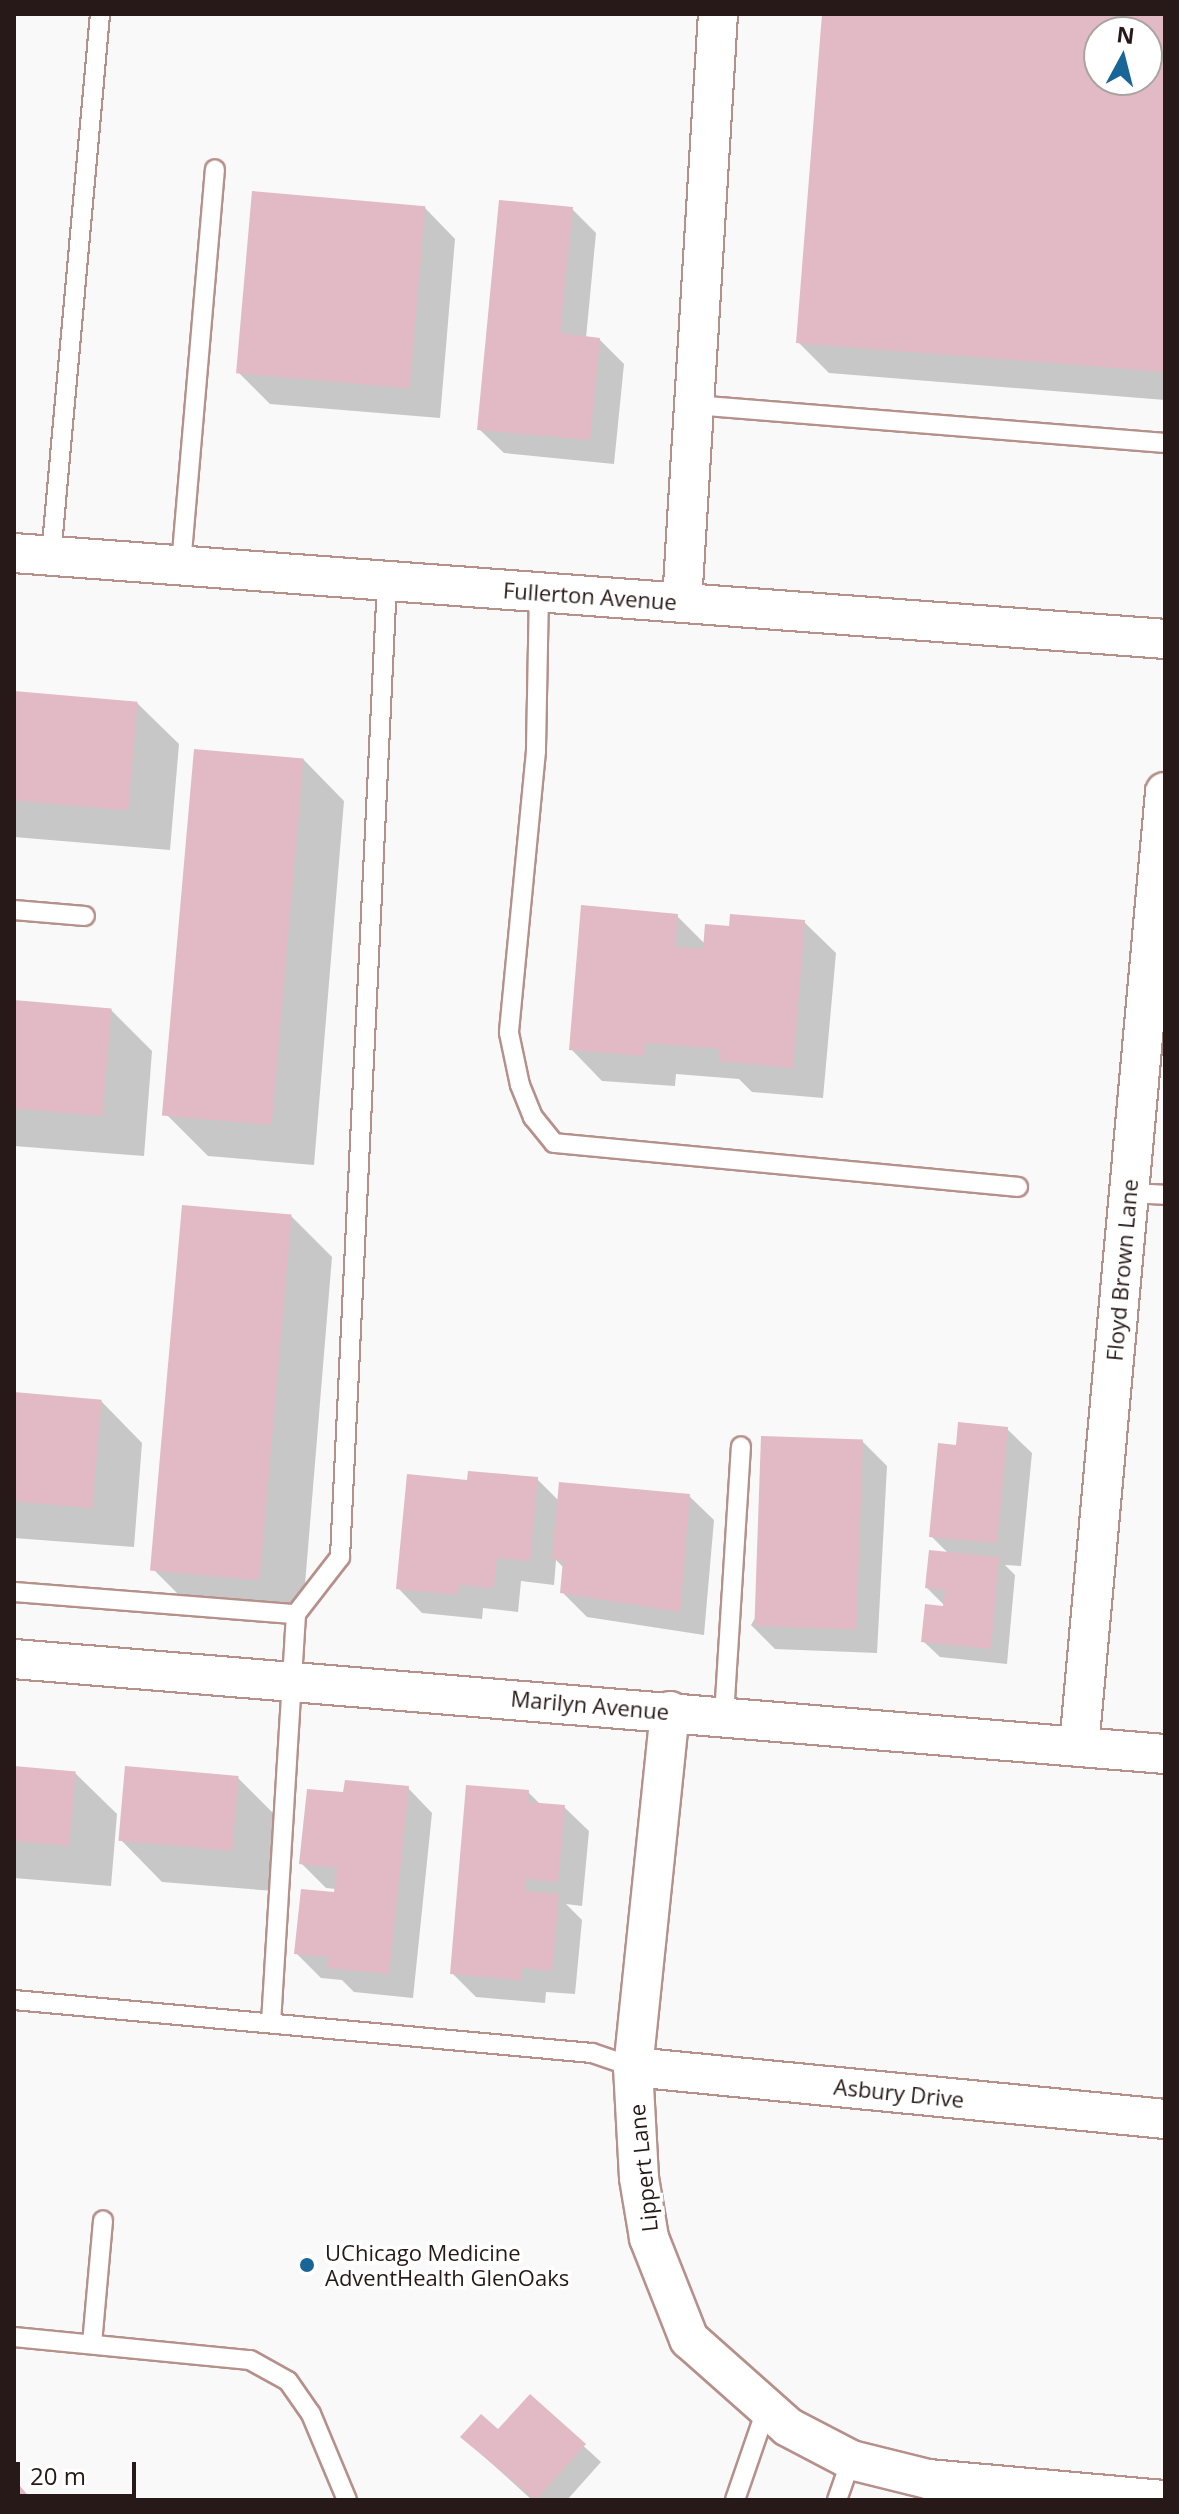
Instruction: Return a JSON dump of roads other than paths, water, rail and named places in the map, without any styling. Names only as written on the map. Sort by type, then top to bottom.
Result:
[{"type":"street","points":[[682,602],[718,14]]},
{"type":"street","name":"Fullerton Avenue","points":[[14,553],[1165,639]]},
{"type":"street","name":"Floyd Brown Lane","points":[[1079,1747],[1147,1194],[1165,792]]},
{"type":"street","name":"Marilyn Avenue","points":[[14,1659],[1165,1754]]},
{"type":"street","name":"Lippert Lane","points":[[670,1711],[633,2067],[639,2178],[649,2238],[689,2339],[788,2427],[851,2460],[928,2479],[1153,2499]]},
{"type":"street","name":"Asbury Drive","points":[[633,2067],[1165,2119]]},
{"type":"lane","points":[[51,556],[100,14]]},
{"type":"lane","points":[[181,565],[215,169]]},
{"type":"lane","points":[[694,405],[1165,443]]},
{"type":"lane","points":[[271,2023],[296,1614],[340,1557],[387,581]]},
{"type":"lane","points":[[539,592],[536,751],[509,1033],[520,1085],[533,1117],[554,1143],[1018,1187]]},
{"type":"lane","points":[[14,910],[85,916]]},
{"type":"lane","points":[[724,1716],[741,1447]]},
{"type":"lane","points":[[14,1592],[296,1614]]},
{"type":"lane","points":[[14,2000],[592,2053],[633,2067]]},
{"type":"lane","points":[[92,2344],[103,2220]]},
{"type":"lane","points":[[14,2337],[250,2360],[288,2381],[311,2414],[347,2500]]},
{"type":"lane","points":[[735,2500],[766,2410]]},
{"type":"lane","points":[[837,2500],[851,2460]]},
{"type":"place","name":"UChicago Medicine AdventHealth GlenOaks","points":[[307,2265]]}]
